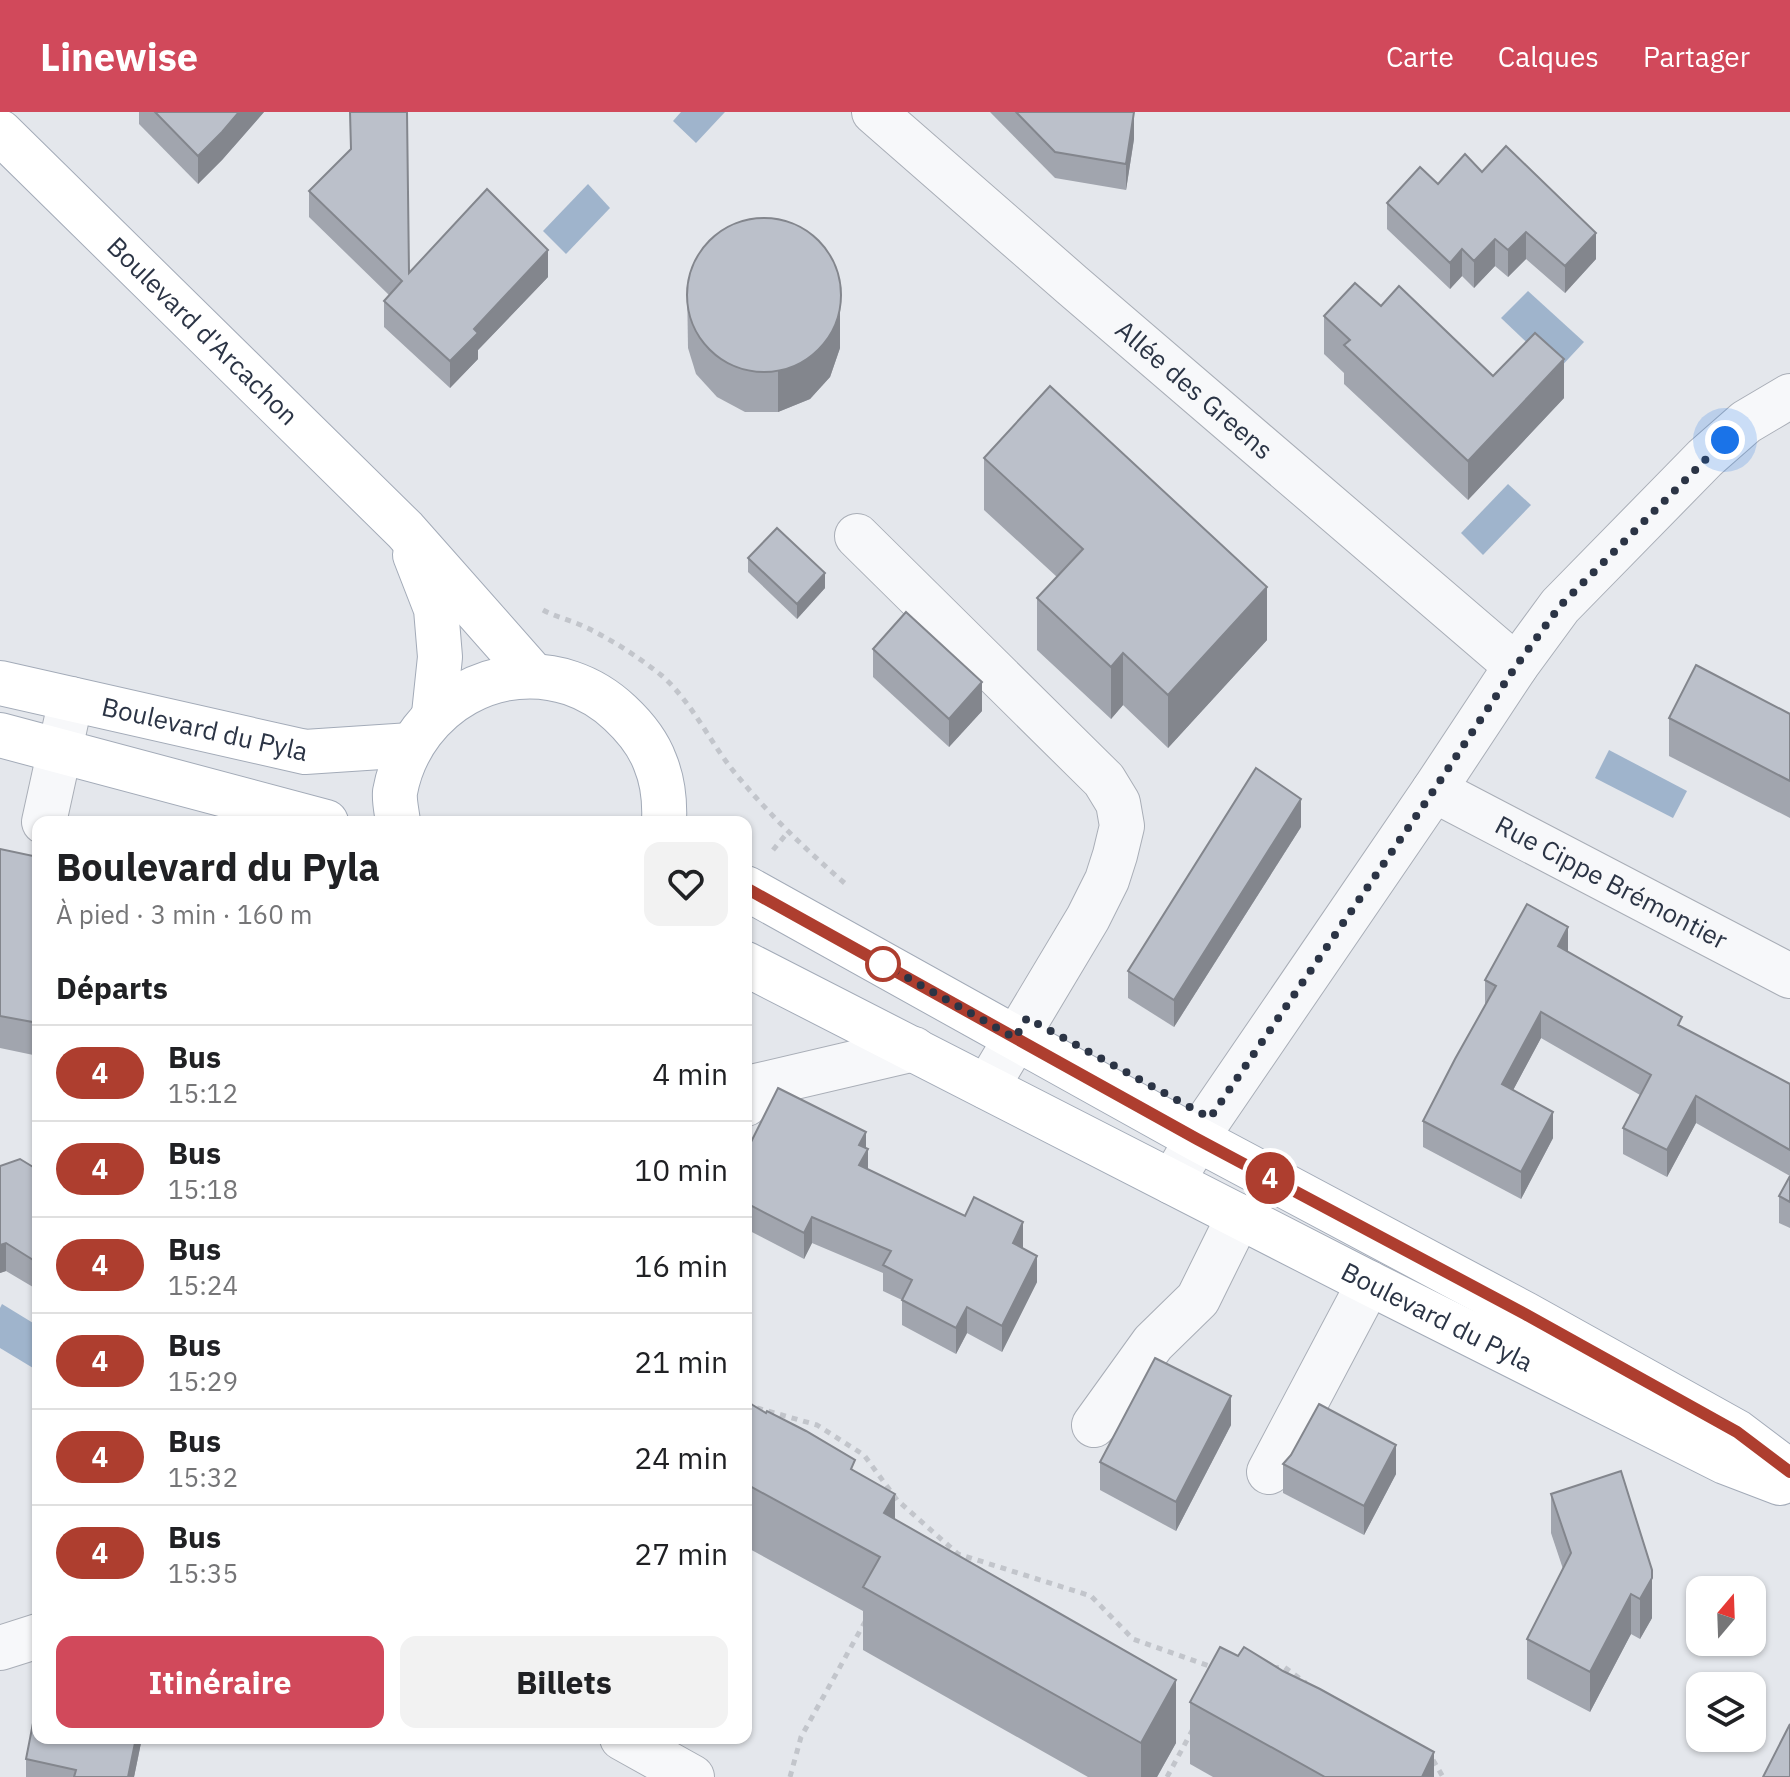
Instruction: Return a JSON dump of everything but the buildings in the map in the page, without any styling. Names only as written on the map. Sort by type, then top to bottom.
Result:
[{"type":"main road","name":"Boulevard d'Arcachon","points":[[0,132],[405,530],[534,676]]},
{"type":"main road","name":"Boulevard d'Arcachon","points":[[397,816],[395,794],[422,730],[440,657],[436,609],[405,530]]},
{"type":"main road","points":[[422,730],[463,693],[497,679],[534,676],[572,682],[607,701],[636,728],[655,762],[670,815]]},
{"type":"main road","name":"Boulevard du Pyla","points":[[0,683],[305,752],[422,730]]},
{"type":"main road","points":[[0,735],[304,816]]},
{"type":"main road","name":"Boulevard du Pyla","points":[[752,891],[1197,1139],[1525,1314],[1737,1432],[1790,1472]]},
{"type":"main road","name":"Boulevard du Pyla","points":[[752,967],[1725,1462],[1790,1487]]},
{"type":"street","name":"Allée des Greens","points":[[874,112],[1516,666]]},
{"type":"street","points":[[1172,1182],[1210,1118],[1516,666],[1560,606],[1705,458],[1746,422],[1790,396]]},
{"type":"street","points":[[857,536],[1104,780],[1118,803],[1122,826],[1107,880],[1088,918],[987,1087]]},
{"type":"street","points":[[46,816],[71,699]]},
{"type":"street","name":"Rue Cippe Brémontier","points":[[1434,790],[1790,976]]},
{"type":"street","points":[[752,1093],[756,1086],[914,1049]]},
{"type":"street","points":[[1094,1425],[1153,1343],[1198,1299],[1239,1216]]},
{"type":"street","points":[[1269,1472],[1369,1283]]},
{"type":"street","points":[[0,1648],[32,1638]]},
{"type":"street","points":[[633,1744],[692,1777]]},
{"type":"path","points":[[534,603],[545,612],[584,627],[629,651],[662,676],[675,689],[754,796],[788,832],[857,894]]},
{"type":"path","points":[[752,1406],[817,1425],[864,1455],[897,1500],[958,1554],[1091,1596],[1133,1639],[1224,1672]]},
{"type":"path","points":[[790,1777],[801,1737],[869,1616]]},
{"type":"path","points":[[1269,1668],[1284,1667],[1315,1690]]},
{"type":"path","points":[[1167,1777],[1195,1724]]},
{"type":"path","points":[[1432,1759],[1443,1777]]},
{"type":"water","points":[[681,112],[725,112],[696,143],[673,121]]},
{"type":"water","points":[[588,184],[610,208],[566,254],[543,231]]},
{"type":"water","points":[[1528,291],[1584,342],[1557,371],[1501,318]]},
{"type":"water","points":[[1508,484],[1531,505],[1483,555],[1461,533]]},
{"type":"water","points":[[1609,750],[1687,791],[1673,818],[1595,778]]},
{"type":"water","points":[[2,1304],[32,1322],[32,1367],[0,1348]]},
{"type":"bus line","name":"4","points":[[752,891],[1197,1139],[1525,1314],[1737,1432],[1790,1472]]},
{"type":"route","points":[[883,964],[1015,1038],[1027,1018],[1210,1118],[1516,666],[1560,606],[1725,440]]}]
